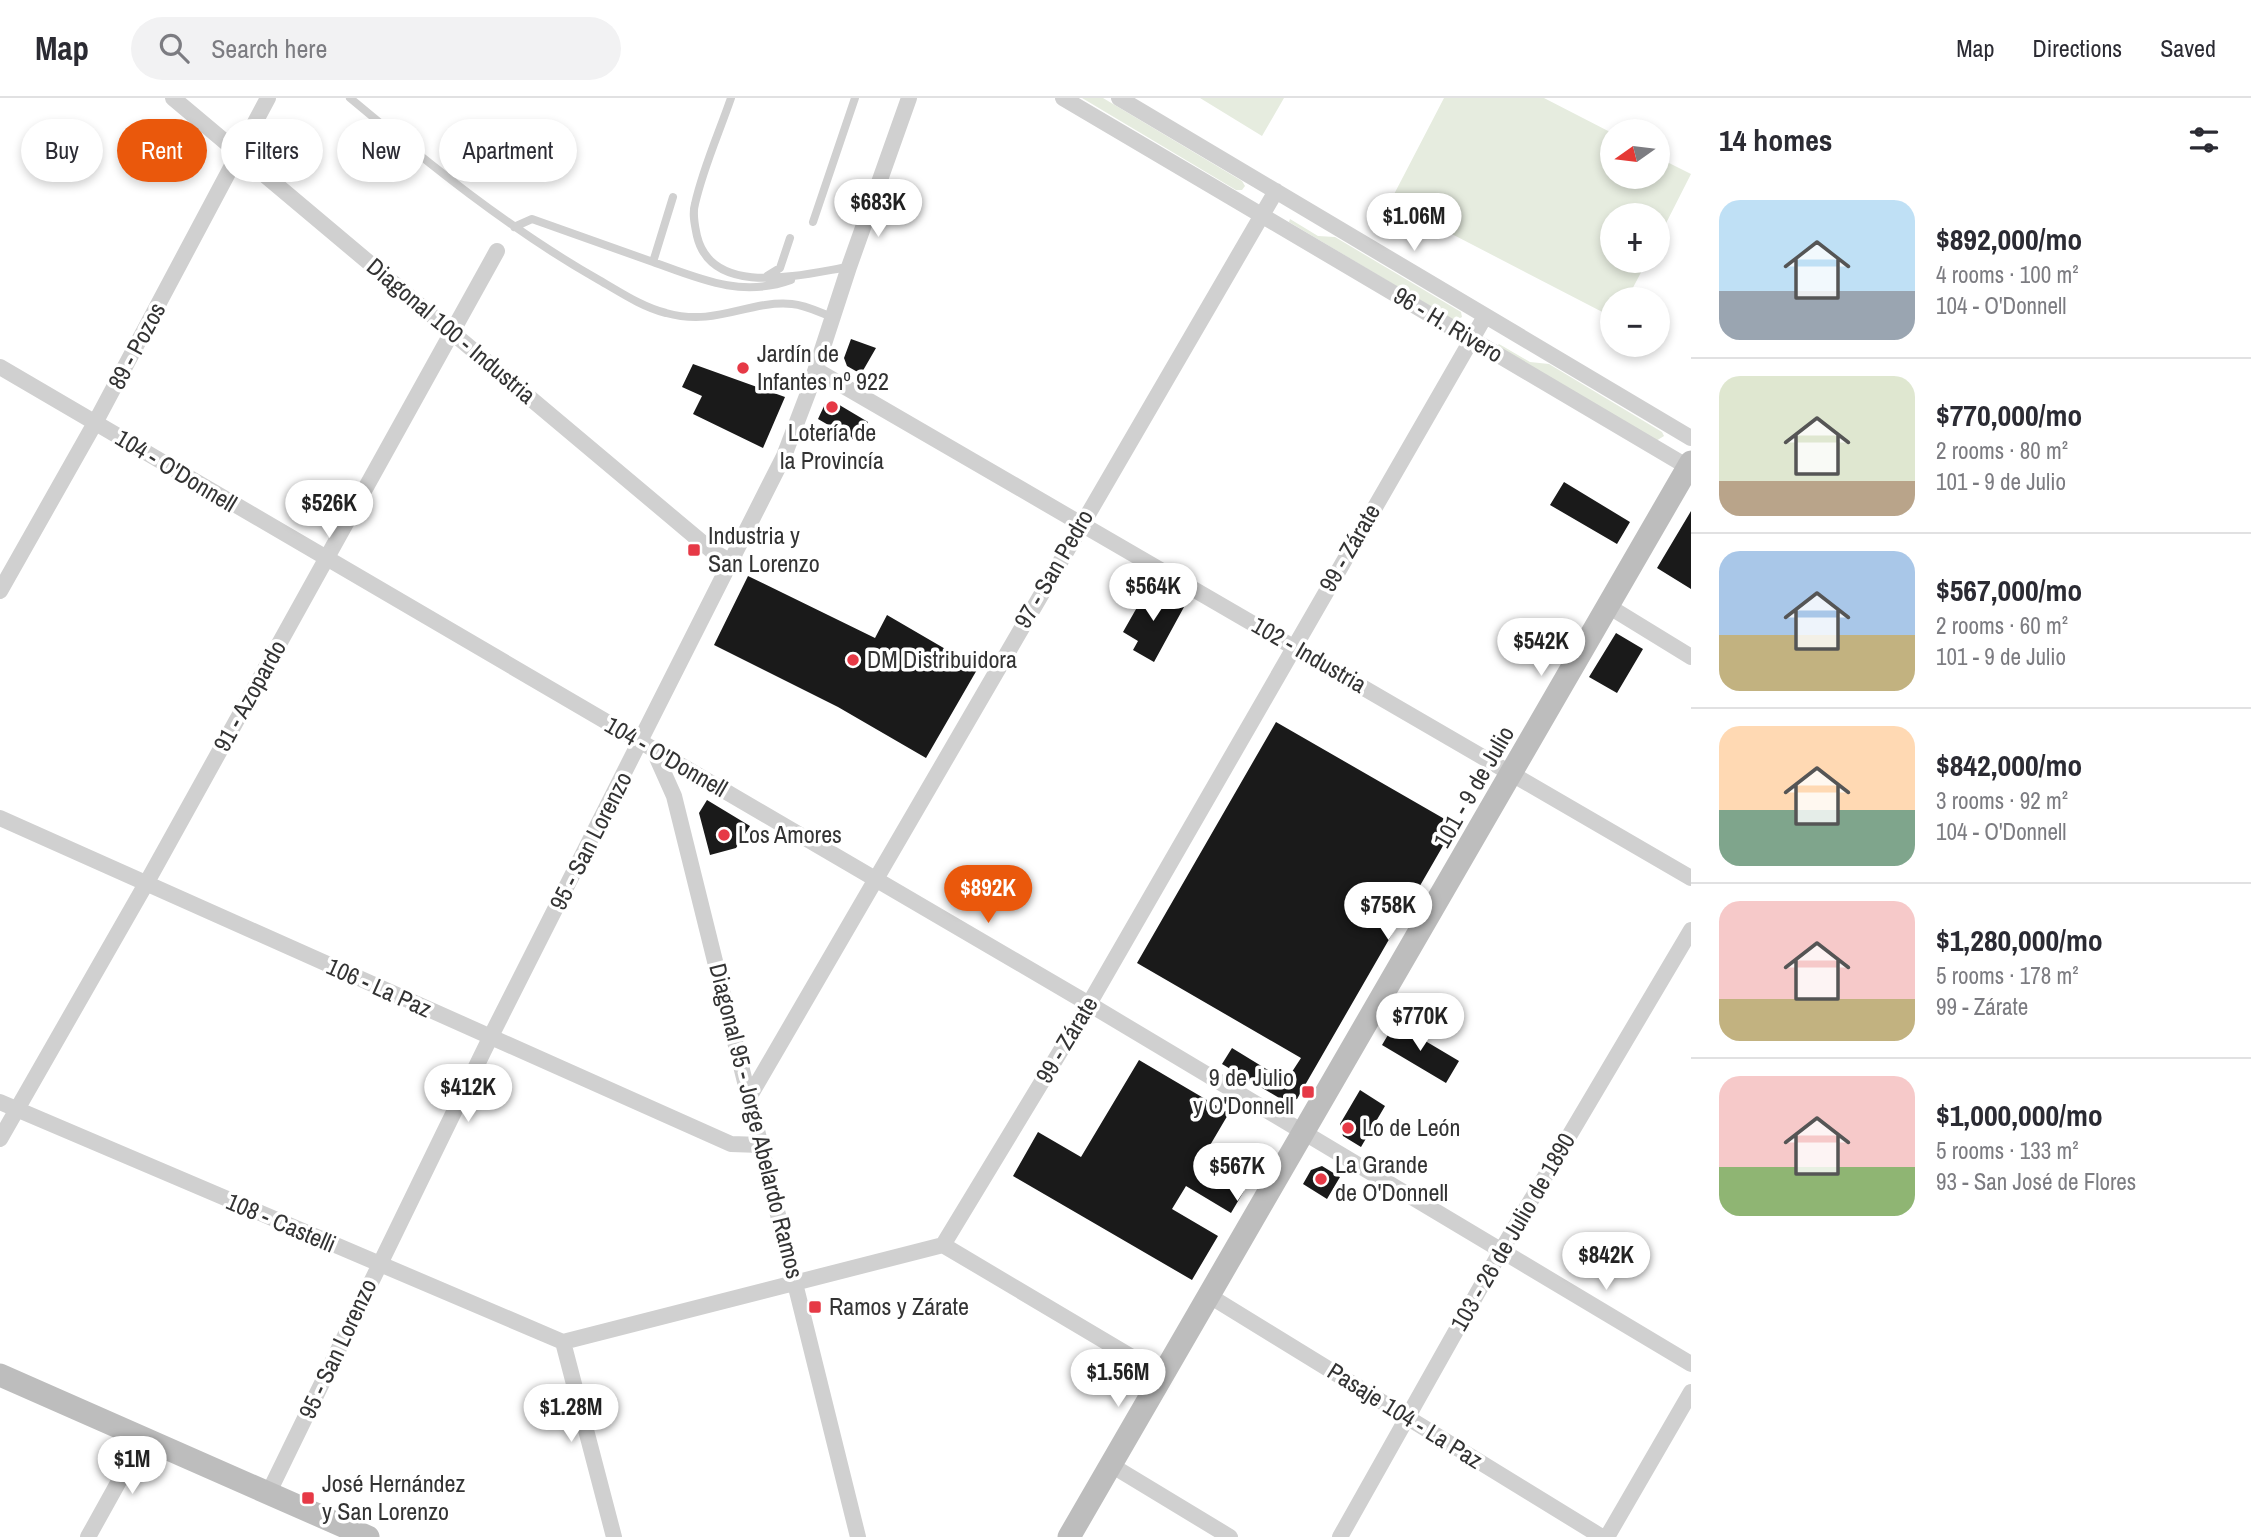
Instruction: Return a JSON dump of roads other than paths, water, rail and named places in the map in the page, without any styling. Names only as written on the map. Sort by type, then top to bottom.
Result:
[{"type":"street","name":"Diagonal 100 - Industria","points":[[173,98],[221,139]]},
{"type":"street","name":"89 - Pozos","points":[[258,119],[268,98]]},
{"type":"street","name":"95 - San Lorenzo","points":[[269,1492],[377,1265],[490,1038],[647,746],[731,562],[784,456],[909,98]]},
{"type":"street","name":"96 - H. Rivero","points":[[1063,98],[1689,465]]},
{"type":"street","name":"96 - H. Rivero","points":[[1119,98],[1691,438]]},
{"type":"street","name":"89 - Pozos","points":[[0,591],[95,423],[225,182]]},
{"type":"street","name":"Diagonal 100 - Industria","points":[[272,182],[711,550],[731,562]]},
{"type":"street","name":"97 - San Pedro","points":[[751,1094],[1276,191]]},
{"type":"street","name":"91 - Azopardo","points":[[0,1139],[147,883],[325,559],[454,333],[497,251]]},
{"type":"street","name":"99 - Zárate","points":[[943,1245],[1089,1004],[1484,317]]},
{"type":"street","name":"104 - O'Donnell","points":[[0,367],[1089,1004],[1302,1134],[1691,1364]]},
{"type":"street","name":"102 - Industria","points":[[816,370],[1513,772],[1691,878]]},
{"type":"street","name":"101 - 9 de Julio","points":[[1069,1537],[1689,465]]},
{"type":"street","points":[[1608,606],[1691,657]]},
{"type":"street","name":"Diagonal 95 - Jorge Abelardo Ramos","points":[[647,746],[674,796],[751,1094],[761,1145],[859,1537]]},
{"type":"street","name":"106 - La Paz","points":[[0,818],[731,1144],[761,1145]]},
{"type":"street","name":"103 - 26 de Julio de 1890","points":[[1340,1537],[1501,1251],[1691,930]]},
{"type":"street","name":"108 - Castelli","points":[[0,1102],[377,1265],[563,1342]]},
{"type":"street","points":[[614,1537],[563,1342],[943,1245],[1162,1374]]},
{"type":"street","name":"Pasaje 104 - La Paz","points":[[1209,1295],[1604,1537]]},
{"type":"street","points":[[0,1375],[368,1537]]},
{"type":"street","points":[[1604,1537],[1691,1392]]},
{"type":"street","points":[[89,1537],[143,1438]]},
{"type":"street","points":[[1111,1465],[1230,1537]]},
{"type":"lane","points":[[350,98],[443,174],[514,227],[577,268],[665,313],[696,318],[724,316],[770,305],[792,304],[832,317]]},
{"type":"lane","points":[[731,98],[694,207],[699,244],[710,260],[725,270],[760,278],[796,278]]},
{"type":"lane","points":[[813,222],[855,98]]},
{"type":"lane","points":[[653,262],[673,197]]},
{"type":"lane","points":[[514,227],[532,219],[734,289],[755,289],[849,267]]},
{"type":"lane","points":[[760,278],[780,268],[790,238]]},
{"type":"place","name":"Jardín de Infantes nº 922","points":[[743,368]]},
{"type":"place","name":"Lotería de la Provincía","points":[[832,407]]},
{"type":"place","name":"Industria y San Lorenzo","points":[[694,550]]},
{"type":"place","name":"DM Distribuidora","points":[[853,660]]},
{"type":"place","name":"Los Amores","points":[[724,835]]},
{"type":"place","name":"9 de Julio y O'Donnell","points":[[1308,1092]]},
{"type":"place","name":"Lo de León","points":[[1348,1128]]},
{"type":"place","name":"La Grande de O'Donnell","points":[[1321,1179]]},
{"type":"place","name":"Ramos y Zárate","points":[[815,1307]]},
{"type":"place","name":"José Hernández y San Lorenzo","points":[[308,1498]]}]
